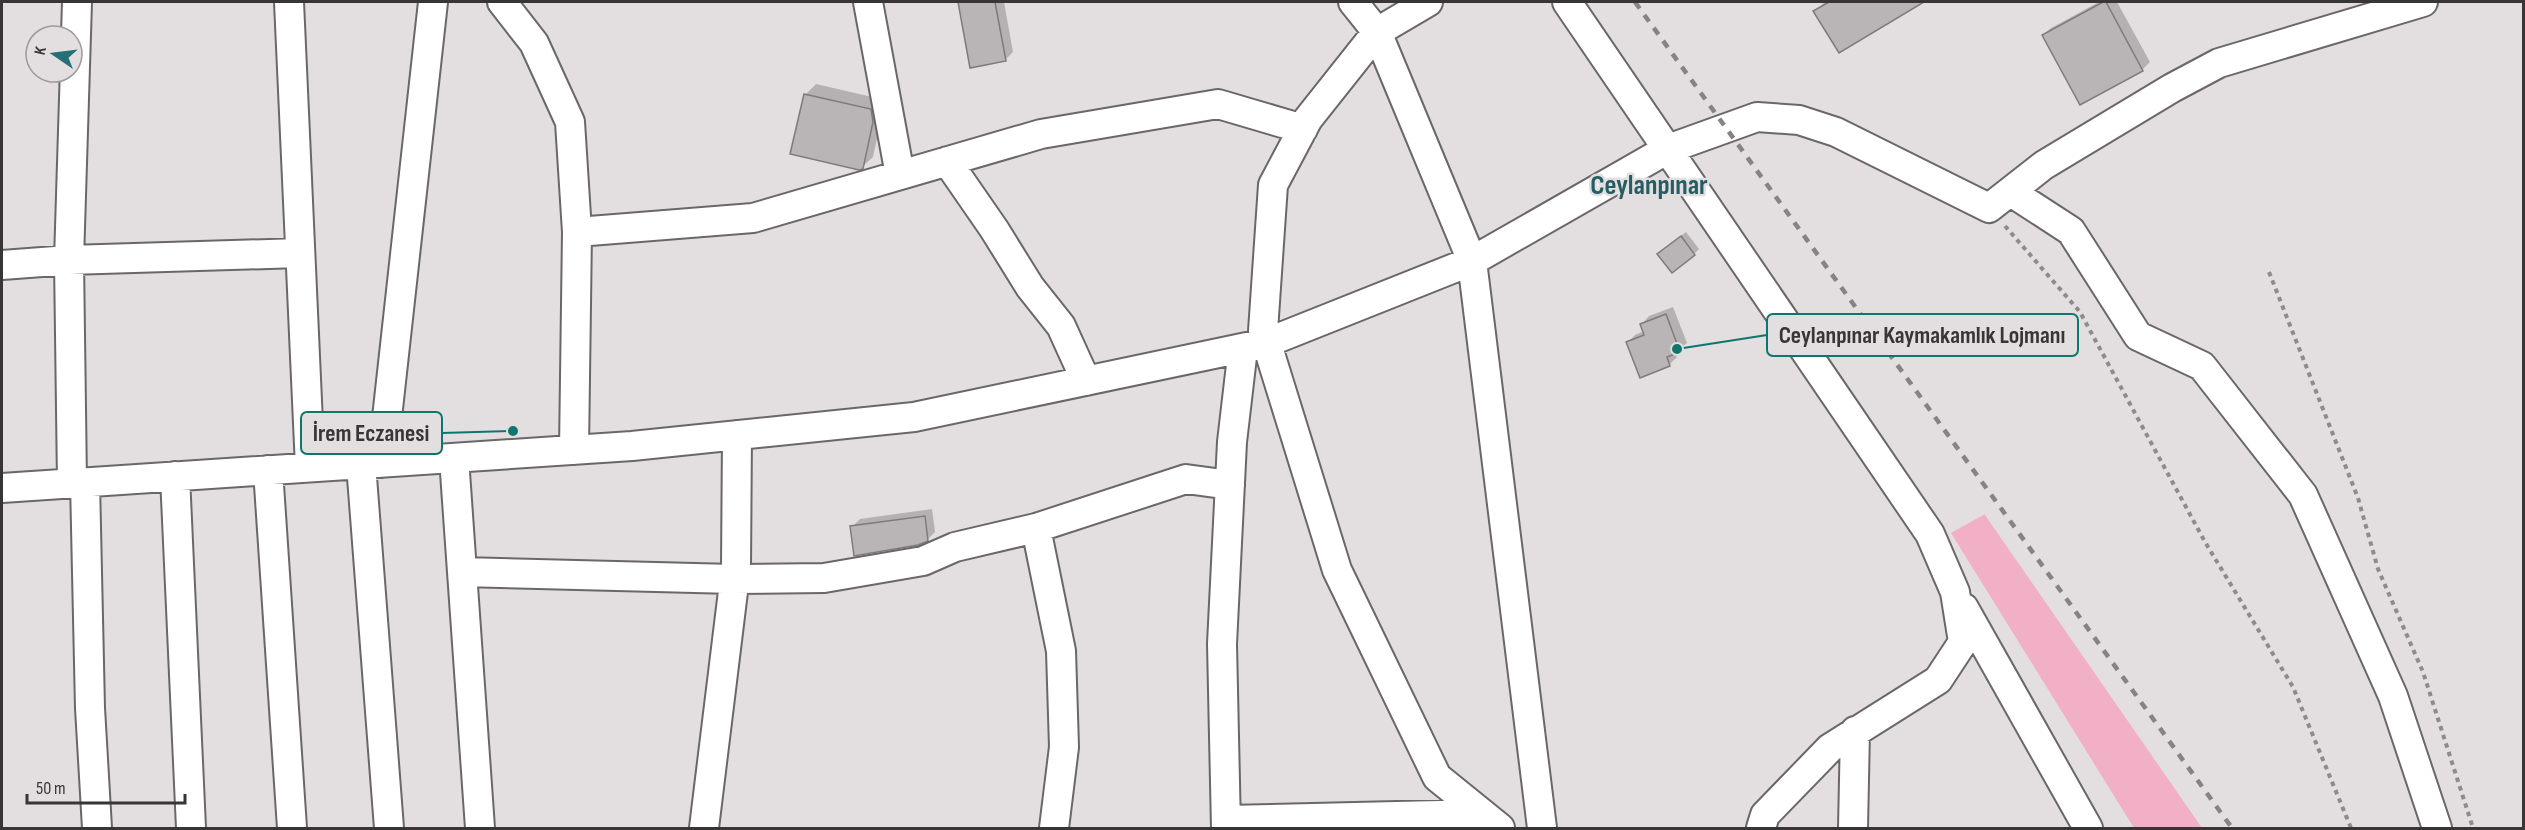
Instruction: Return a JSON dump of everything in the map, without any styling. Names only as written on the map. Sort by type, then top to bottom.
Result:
[{"type":"street","points":[[76,2],[69,260],[97,828]]},
{"type":"street","points":[[289,2],[310,467]]},
{"type":"street","points":[[389,828],[372,463],[433,2]]},
{"type":"street","points":[[502,2],[534,43],[570,122],[577,232],[574,450]]},
{"type":"street","points":[[868,2],[900,175]]},
{"type":"street","points":[[1353,2],[1377,32],[1472,261],[1542,828]]},
{"type":"street","points":[[1428,2],[1377,32],[1308,118],[1274,185],[1263,331],[1255,346],[1232,442],[1222,644],[1226,824],[1491,821]]},
{"type":"street","points":[[1567,2],[1930,534],[1954,592],[2088,828]]},
{"type":"street","points":[[2000,200],[2044,165],[2172,88],[2219,63],[2423,2]]},
{"type":"street","points":[[577,232],[753,218],[1041,134],[1218,104],[1303,129]]},
{"type":"street","points":[[2,488],[574,450],[914,417],[1255,346],[1472,261],[1668,149],[1757,117],[1799,120],[1836,132],[2071,231],[2138,336],[2202,366],[2303,495],[2392,696],[2437,828]]},
{"type":"street","points":[[947,161],[994,229],[1030,287],[1061,326],[1086,381]]},
{"type":"street","points":[[2,265],[69,260],[300,253]]},
{"type":"street","points":[[1255,346],[1337,570],[1437,777],[1491,821]]},
{"type":"street","points":[[704,828],[734,579],[737,435]]},
{"type":"street","points":[[454,458],[480,828]]},
{"type":"street","points":[[268,470],[292,828]]},
{"type":"street","points":[[175,476],[191,828]]},
{"type":"street","points":[[462,572],[734,579],[824,578],[923,561],[955,547],[1036,528],[1186,479],[1230,485]]},
{"type":"street","points":[[1036,528],[1061,651],[1064,747],[1054,828]]},
{"type":"street","points":[[1761,828],[1765,815],[1830,748],[1938,680],[1963,642],[1954,592]]},
{"type":"street","points":[[1853,828],[1855,731]]},
{"type":"path","points":[[2000,200],[2080,312],[2205,542],[2293,687],[2351,828]]},
{"type":"path","points":[[2269,272],[2358,498],[2378,568],[2423,672],[2473,828]]},
{"type":"shaded area","points":[[1985,514],[2202,828],[2134,828],[1951,533]]},
{"type":"building","points":[[958,2],[995,2],[1006,61],[970,68]]},
{"type":"building","points":[[1829,2],[1924,2],[1839,53],[1813,11]]},
{"type":"building","points":[[2106,2],[2143,71],[2080,105],[2042,35]]},
{"type":"building","points":[[804,94],[871,109],[873,122],[863,169],[790,154]]},
{"type":"building","points":[[1681,236],[1695,255],[1672,273],[1657,254]]},
{"type":"building","points":[[1666,314],[1680,352],[1667,357],[1670,366],[1640,378],[1626,342],[1644,335],[1640,324]]},
{"type":"building","points":[[925,516],[928,541],[918,545],[854,556],[850,526]]},
{"type":"railway","points":[[1635,2],[2232,828]]},
{"type":"place","name":"Ceylanpınar Kaymakamlık Lojmanı","points":[[1677,349]]},
{"type":"place","name":"İrem Eczanesi","points":[[513,431]]},
{"type":"district","name":"Ceylanpınar","points":[[1649,185]]}]
